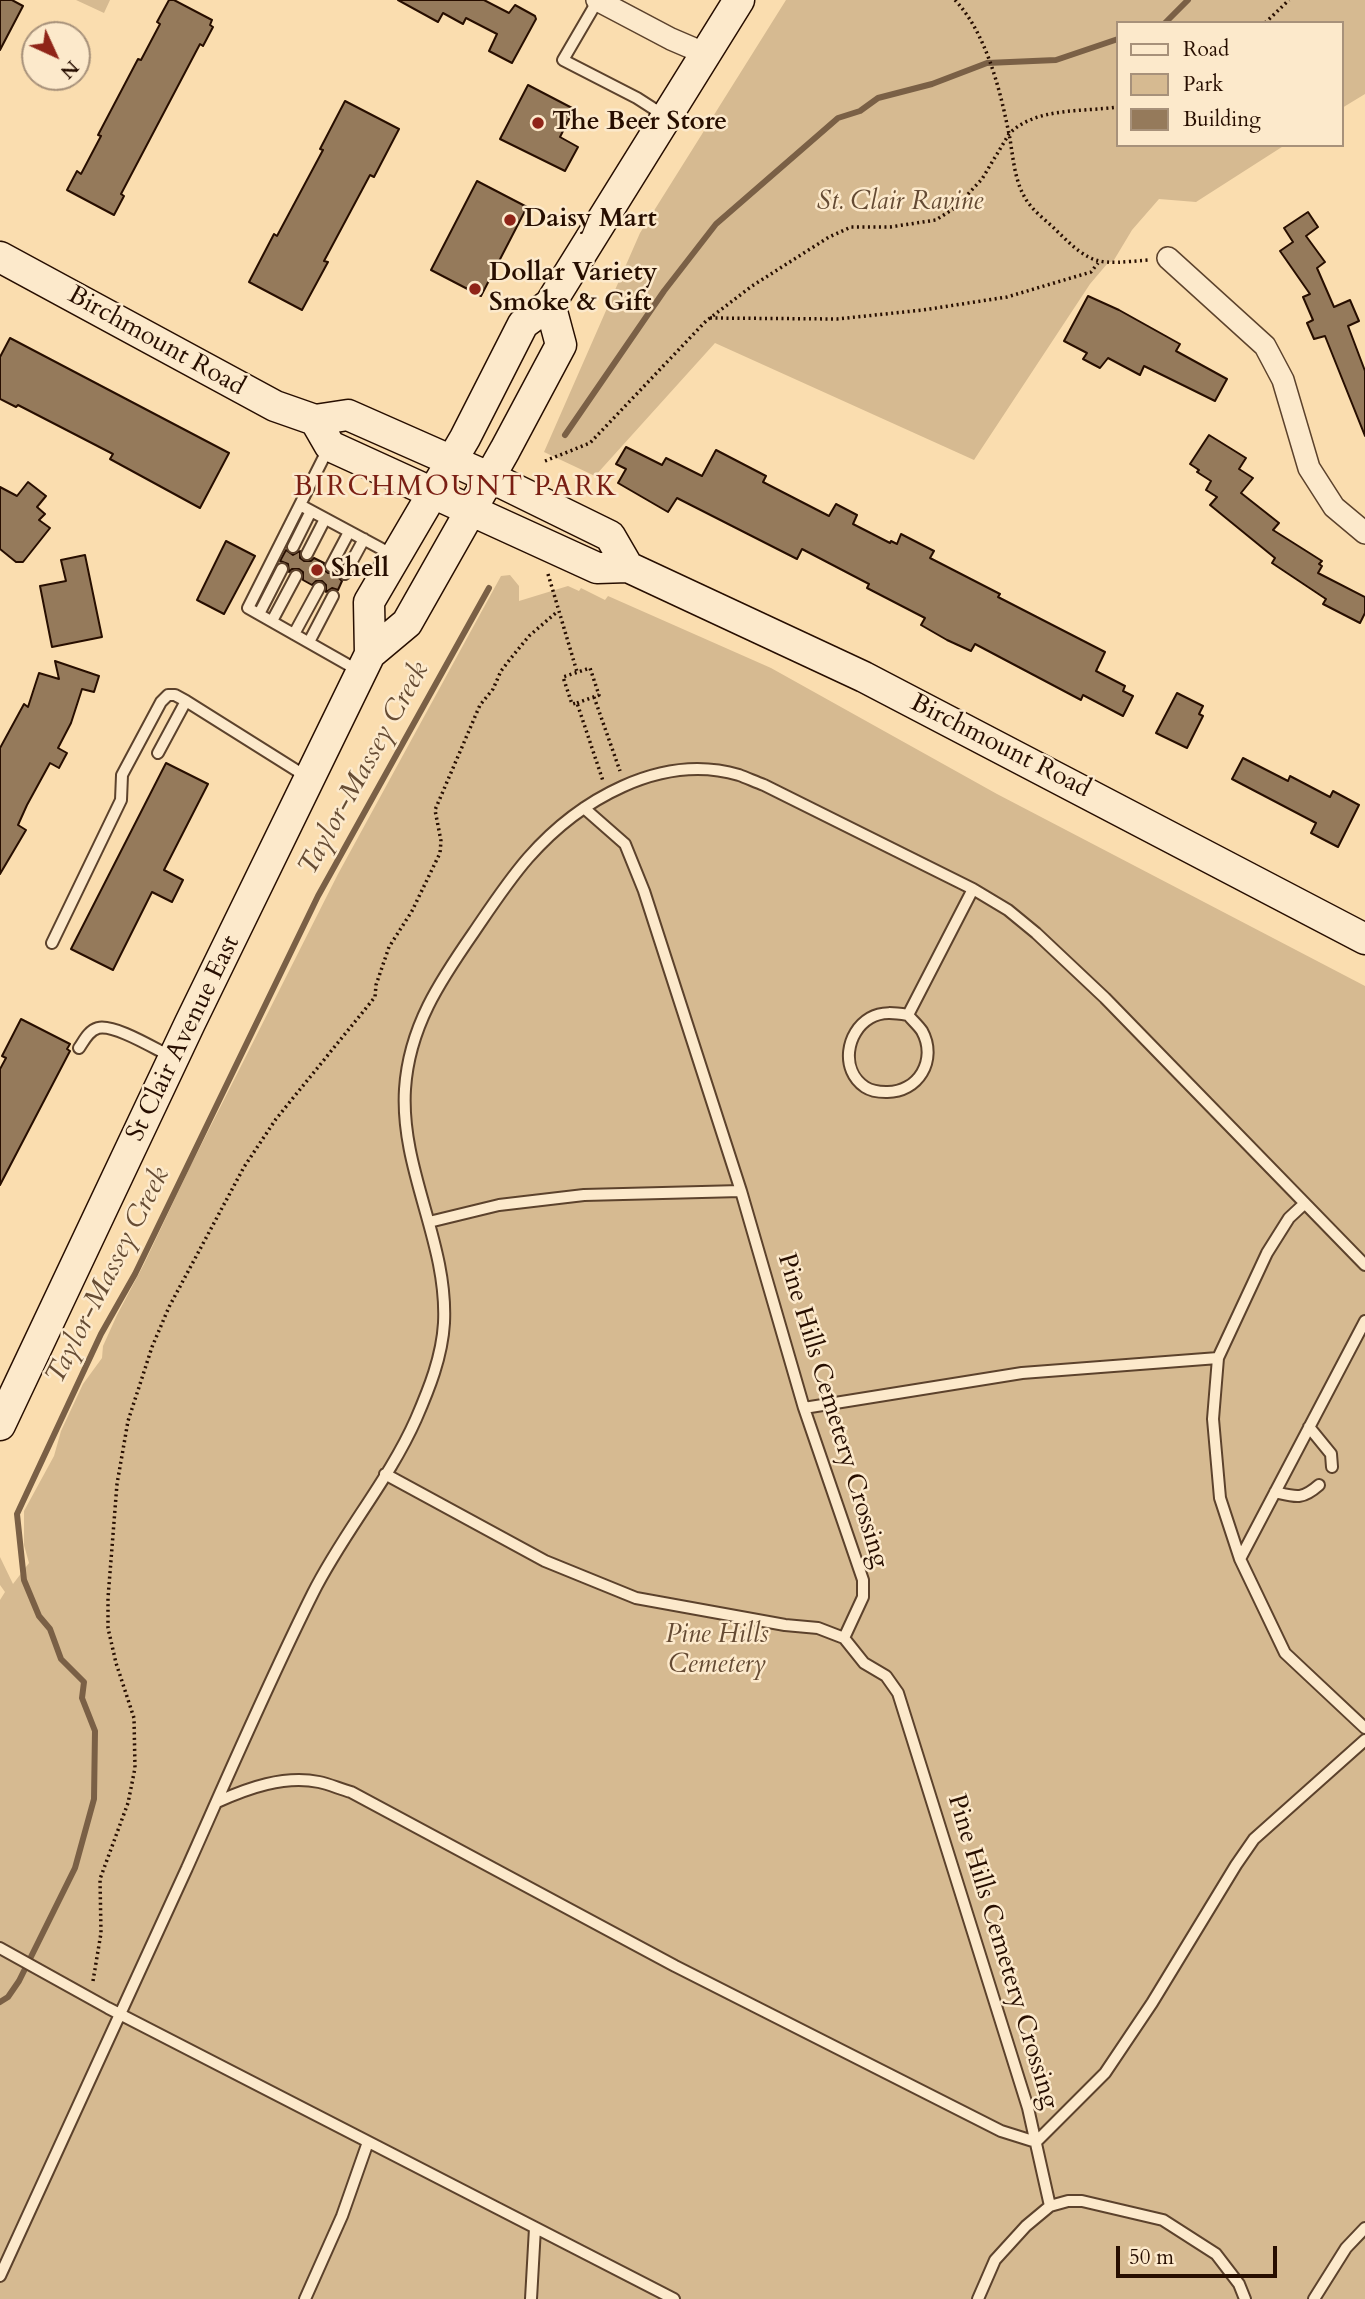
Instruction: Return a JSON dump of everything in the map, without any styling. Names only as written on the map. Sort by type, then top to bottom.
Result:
[{"type":"main road","name":"St Clair Avenue East","points":[[366,664],[369,602],[466,438],[523,324],[550,304],[739,0]]},
{"type":"main road","name":"Birchmount Road","points":[[0,257],[275,406],[315,420],[348,415],[610,536],[628,567]]},
{"type":"main road","name":"St Clair Avenue East","points":[[0,1425],[12,1391],[366,664],[407,623],[561,345],[550,304]]},
{"type":"main road","points":[[315,420],[330,446]]},
{"type":"main road","name":"Birchmount Road","points":[[330,446],[597,569],[628,567],[864,677],[1365,939]]},
{"type":"street","points":[[597,0],[660,34],[706,54]]},
{"type":"street","points":[[1168,258],[1265,346],[1283,380],[1309,468],[1334,507],[1365,533]]},
{"type":"lane","points":[[597,0],[563,60],[637,98],[667,117]]},
{"type":"lane","points":[[330,446],[248,608],[309,642],[366,664]]},
{"type":"lane","points":[[300,505],[396,556]]},
{"type":"lane","points":[[293,547],[311,511]]},
{"type":"lane","points":[[307,554],[325,519]]},
{"type":"lane","points":[[331,566],[349,531]]},
{"type":"lane","points":[[345,574],[364,539]]},
{"type":"lane","points":[[260,614],[282,569]]},
{"type":"lane","points":[[272,621],[296,576]]},
{"type":"lane","points":[[294,634],[319,588]]},
{"type":"lane","points":[[309,642],[333,596]]},
{"type":"lane","points":[[52,943],[121,800],[122,775],[160,702],[168,695],[175,695],[186,701],[310,778]]},
{"type":"lane","points":[[158,753],[186,701]]},
{"type":"lane","points":[[0,2276],[315,1588],[414,1423],[436,1366],[443,1336],[444,1301],[439,1261],[410,1153],[405,1119],[405,1088],[416,1031],[442,978],[526,860],[550,835],[584,808],[607,793],[678,771],[712,771],[737,775],[764,785],[973,889],[1007,910],[1071,964],[1365,1265]]},
{"type":"lane","name":"Pine Hills Cemetery Crossing","points":[[584,808],[625,844],[648,904],[741,1191],[804,1408],[863,1580],[863,1597],[844,1638],[864,1663],[886,1676],[898,1693],[1028,2108],[1050,2206]]},
{"type":"lane","points":[[908,1015],[973,889]]},
{"type":"lane","points":[[890,1013],[908,1015],[925,1039],[927,1062],[923,1072],[915,1083],[893,1092],[881,1092],[865,1087],[852,1068],[849,1055],[851,1039],[858,1027],[871,1018],[890,1013]]},
{"type":"lane","points":[[79,1048],[89,1033],[97,1028],[106,1028],[174,1058]]},
{"type":"lane","points":[[429,1222],[499,1205],[584,1195],[741,1191]]},
{"type":"lane","points":[[1304,1204],[1289,1218],[1267,1252],[1218,1358],[1213,1419],[1220,1498],[1240,1559],[1285,1653],[1365,1728]]},
{"type":"lane","points":[[1240,1559],[1365,1321]]},
{"type":"lane","points":[[804,1408],[1022,1373],[1218,1358]]},
{"type":"lane","points":[[1310,1427],[1331,1454],[1332,1467]]},
{"type":"lane","points":[[385,1474],[545,1561],[636,1598],[785,1625],[818,1628],[844,1638]]},
{"type":"lane","points":[[1275,1492],[1298,1497],[1308,1494],[1319,1485]]},
{"type":"lane","points":[[217,1802],[276,1781],[317,1781],[351,1792],[675,1966],[1000,2131],[1036,2142],[1105,2073],[1254,1839],[1365,1740]]},
{"type":"lane","points":[[1,1949],[121,2014],[674,2299]]},
{"type":"lane","points":[[305,2299],[342,2216],[368,2142]]},
{"type":"lane","points":[[978,2299],[995,2260],[1026,2226],[1050,2206],[1068,2201],[1082,2201],[1163,2220],[1216,2254],[1239,2284],[1245,2299]]},
{"type":"lane","points":[[531,2299],[535,2228]]},
{"type":"lane","points":[[1314,2299],[1346,2248],[1365,2228]]},
{"type":"path","points":[[955,0],[968,16],[981,40],[1009,134],[1019,185],[1028,204],[1076,250],[1098,263],[1168,258]]},
{"type":"path","points":[[1267,21],[1289,0]]},
{"type":"path","points":[[545,461],[596,439],[691,335],[710,318],[752,286],[844,229],[890,227],[936,220],[972,192],[1015,127],[1038,117],[1116,107]]},
{"type":"path","points":[[710,318],[836,319],[936,308],[1020,293],[1091,272],[1098,263]]},
{"type":"path","points":[[553,547],[544,563],[577,672]]},
{"type":"path","points":[[88,1996],[98,1958],[100,1879],[128,1803],[135,1768],[134,1718],[108,1628],[108,1598],[122,1449],[128,1421],[152,1347],[187,1271],[244,1167],[276,1119],[375,997],[376,985],[389,947],[412,911],[440,853],[441,841],[435,810],[480,705],[494,689],[501,671],[529,636],[558,611]]},
{"type":"path","points":[[590,668],[599,695],[594,697],[572,704],[563,677],[590,668]]},
{"type":"path","points":[[594,697],[625,786]]},
{"type":"path","points":[[576,703],[607,793]]},
{"type":"green space","points":[[76,0],[110,0],[104,13]]},
{"type":"green space","name":"St. Clair Ravine","points":[[786,0],[1365,0],[1365,94],[1344,107],[1344,21],[1116,21],[1116,147],[1282,147],[1196,202],[1159,199],[1132,230],[1114,260],[1107,264],[1090,284],[974,460],[715,343],[595,476],[544,452],[640,233]]},
{"type":"green space","name":"Pine Hills Cemetery","points":[[510,575],[519,586],[519,601],[568,586],[579,591],[581,588],[605,600],[608,596],[771,668],[997,794],[1365,986],[1365,2299],[0,2299],[0,1600],[5,1592],[0,1585],[0,1557],[13,1584],[29,1563],[24,1545],[24,1511],[54,1456],[61,1431],[83,1384],[102,1358],[103,1346],[117,1315],[338,874],[501,576]]},
{"type":"building","points":[[0,0],[12,0],[23,6],[0,50]]},
{"type":"building","points":[[169,0],[174,0],[212,20],[210,25],[213,27],[203,46],[200,44],[121,194],[124,196],[114,215],[67,190],[77,171],[81,174],[138,59],[141,60],[160,24],[157,22]]},
{"type":"building","points":[[398,0],[484,0],[509,13],[515,5],[536,19],[512,63],[489,51],[497,34],[466,18],[463,24],[443,13],[438,22]]},
{"type":"building","name":"The Beer Store","points":[[528,85],[574,109],[560,137],[578,147],[565,171],[500,139]]},
{"type":"building","points":[[345,101],[399,129],[374,177],[370,175],[324,261],[328,262],[302,310],[249,282],[323,150],[320,149]]},
{"type":"building","points":[[477,181],[527,207],[481,296],[431,270]]},
{"type":"building","points":[[1308,212],[1318,227],[1306,236],[1325,262],[1317,268],[1334,307],[1350,300],[1359,321],[1348,326],[1365,371],[1365,436],[1325,336],[1314,339],[1307,323],[1313,320],[1303,297],[1310,294],[1280,251],[1293,242],[1284,228]]},
{"type":"building","points":[[1088,296],[1180,344],[1176,351],[1227,379],[1215,401],[1144,366],[1140,375],[1108,358],[1100,368],[1083,359],[1087,353],[1064,341]]},
{"type":"building","points":[[10,338],[229,453],[200,508],[110,459],[113,454],[18,405],[16,407],[0,399],[0,357]]},
{"type":"building","points":[[1209,435],[1246,458],[1239,469],[1253,478],[1241,493],[1279,523],[1273,530],[1322,561],[1318,573],[1365,597],[1365,613],[1360,623],[1323,604],[1326,599],[1272,563],[1275,558],[1210,505],[1217,497],[1206,490],[1211,481],[1190,464]]},
{"type":"building","points":[[626,447],[662,465],[666,458],[702,476],[716,450],[766,476],[763,482],[829,516],[836,504],[857,515],[853,524],[890,543],[891,541],[897,544],[901,534],[934,551],[930,558],[1000,594],[998,597],[1105,652],[1096,671],[1125,686],[1123,691],[1133,696],[1123,716],[1083,695],[1081,700],[975,644],[971,651],[947,640],[921,625],[925,618],[867,588],[869,584],[802,549],[797,559],[677,498],[668,512],[618,483],[626,469],[616,464]]},
{"type":"building","points":[[28,482],[46,496],[37,507],[45,514],[39,520],[50,528],[23,562],[16,562],[0,549],[0,487],[17,496]]},
{"type":"building","points":[[226,541],[255,556],[224,614],[197,600]]},
{"type":"building","points":[[286,550],[293,555],[300,551],[300,558],[304,561],[314,558],[324,563],[324,570],[328,573],[338,570],[338,577],[342,581],[338,590],[332,588],[326,592],[326,585],[322,581],[316,581],[312,585],[303,580],[303,572],[299,569],[289,572],[288,564],[280,561]]},
{"type":"building","points":[[85,555],[102,637],[52,647],[40,586],[66,581],[61,560]]},
{"type":"building","points":[[55,661],[99,676],[94,692],[82,689],[71,723],[58,748],[67,753],[59,768],[50,763],[18,825],[26,830],[0,874],[0,748],[24,704],[28,707],[39,673],[59,679]]},
{"type":"building","points":[[1177,693],[1203,706],[1199,714],[1203,716],[1187,748],[1156,733]]},
{"type":"building","points":[[1243,758],[1288,781],[1290,776],[1330,797],[1333,791],[1359,805],[1338,847],[1311,833],[1316,823],[1232,779]]},
{"type":"building","points":[[166,763],[208,784],[164,870],[183,880],[172,902],[152,892],[113,970],[71,949]]},
{"type":"building","points":[[21,1019],[70,1044],[67,1049],[70,1051],[0,1185],[0,1069],[6,1058],[2,1056]]},
{"type":"waterway","points":[[1167,21],[1188,0]]},
{"type":"waterway","points":[[565,435],[664,291],[716,224],[838,118],[860,111],[878,98],[932,84],[987,63],[1056,60],[1116,40]]},
{"type":"waterway","name":"Taylor-Massey Creek","points":[[0,2002],[8,1997],[19,1981],[75,1868],[94,1799],[95,1731],[82,1698],[84,1682],[61,1659],[50,1629],[39,1616],[24,1580],[17,1514],[101,1334],[135,1274],[318,896],[489,588]]},
{"type":"place","name":"The Beer Store","points":[[538,123]]},
{"type":"place","name":"Daisy Mart","points":[[510,220]]},
{"type":"place","name":"Dollar Variety Smoke & Gift","points":[[475,289]]},
{"type":"place","name":"Shell","points":[[317,570]]},
{"type":"district","name":"BIRCHMOUNT PARK","points":[[456,489]]}]
